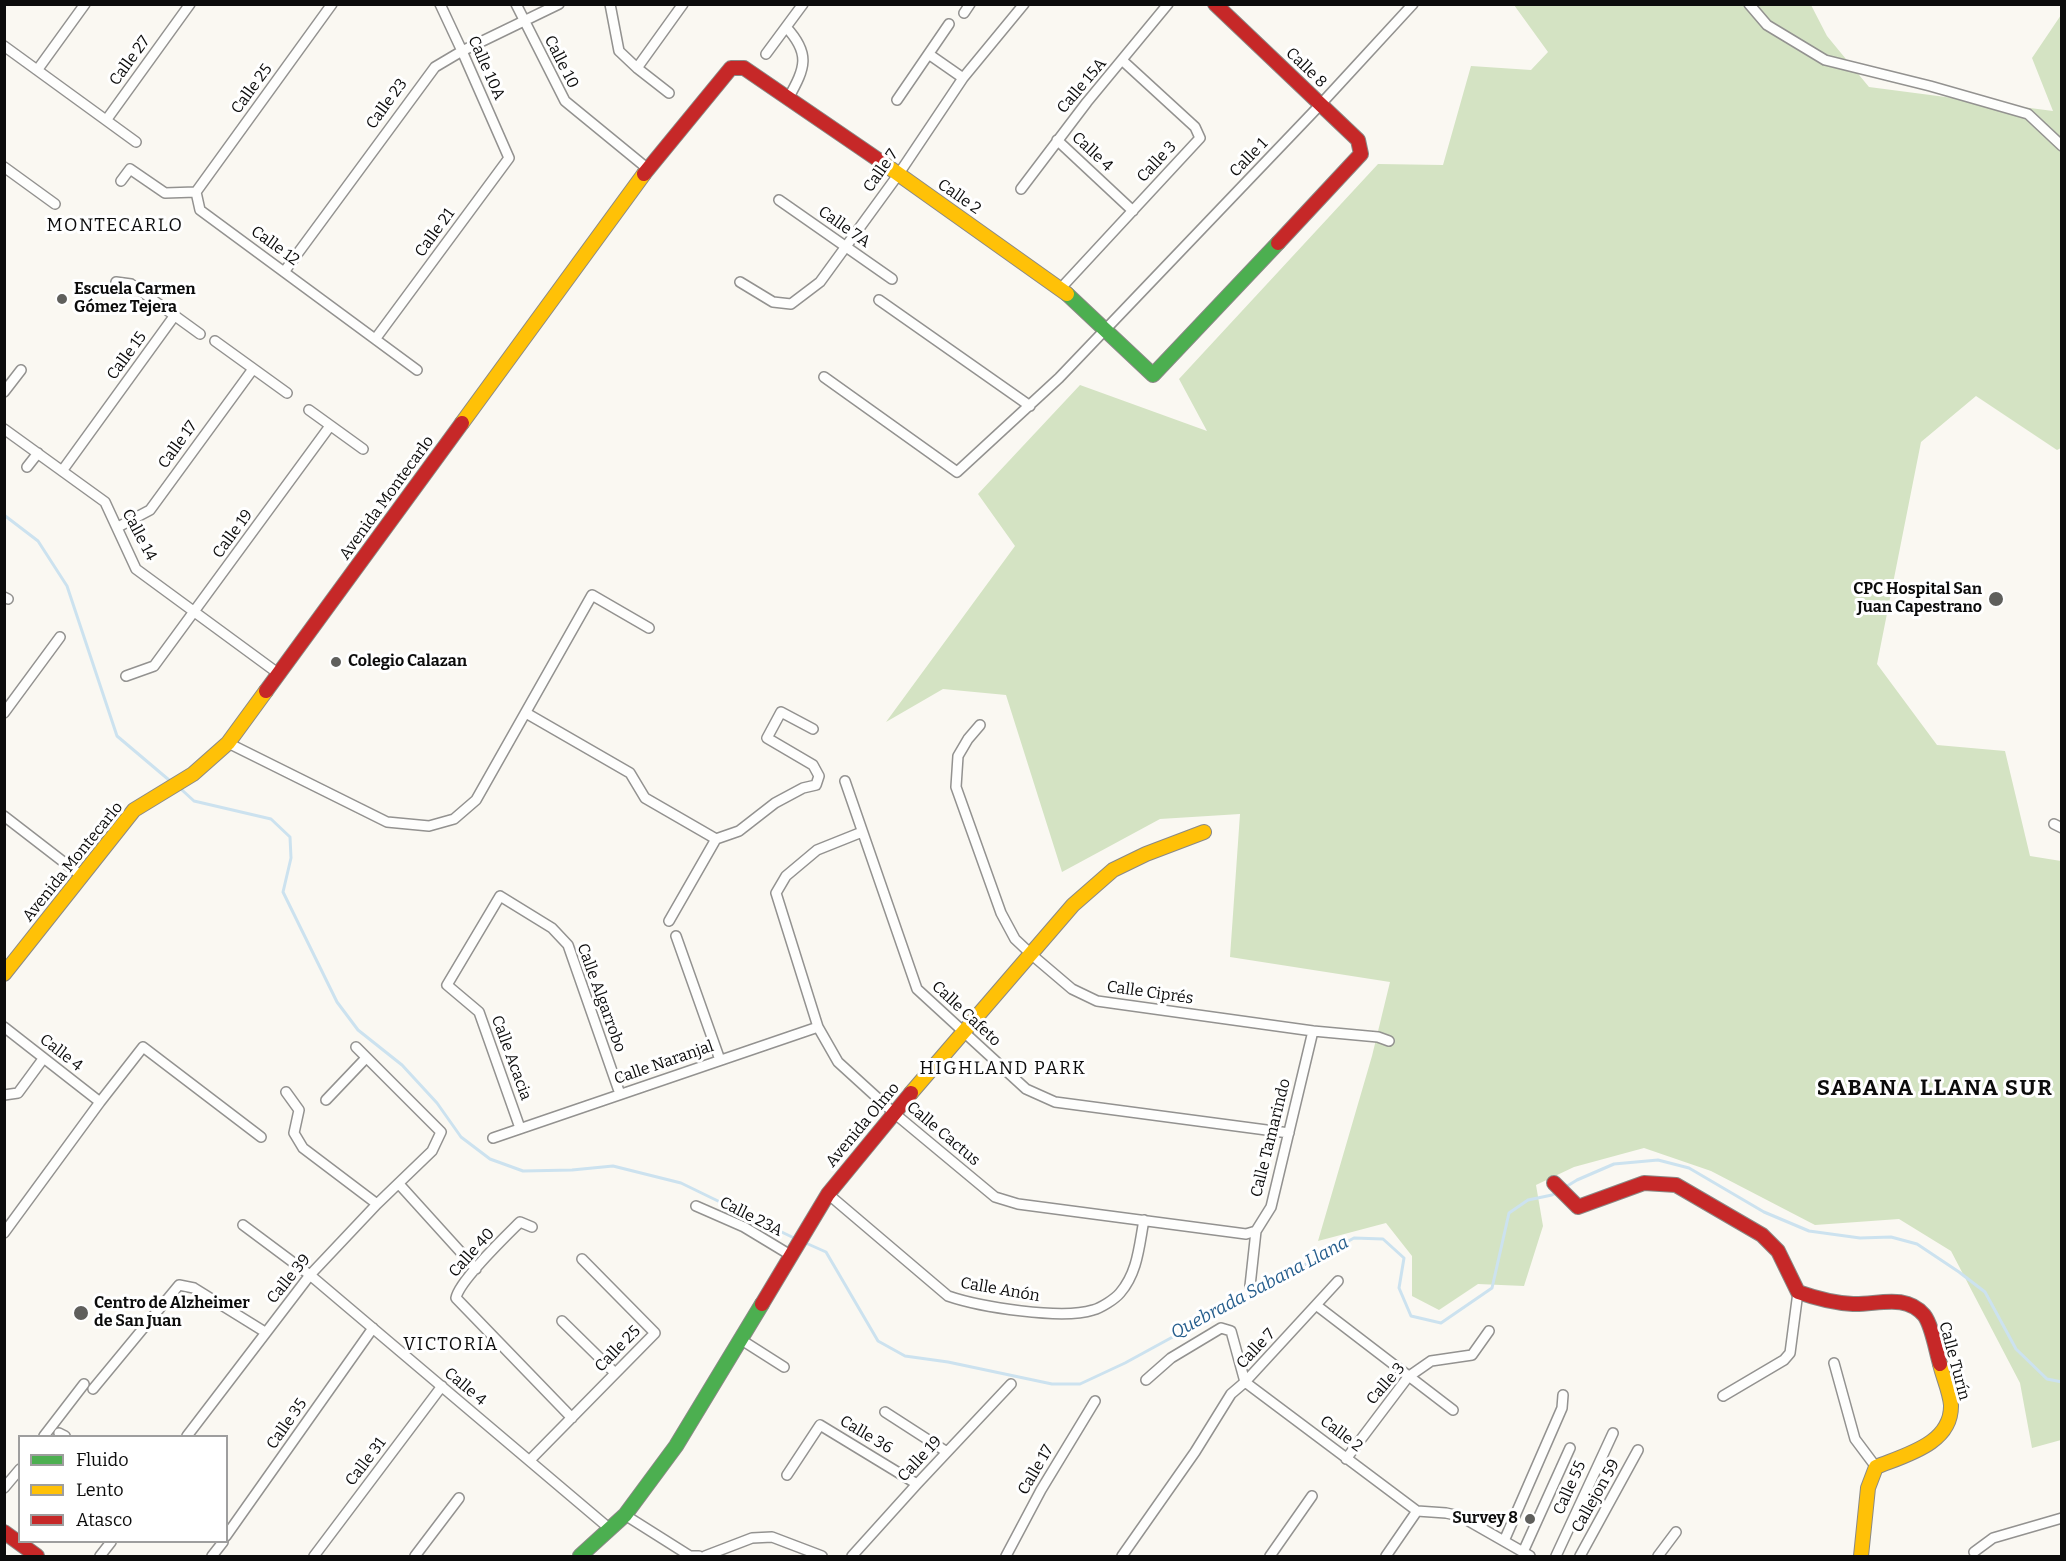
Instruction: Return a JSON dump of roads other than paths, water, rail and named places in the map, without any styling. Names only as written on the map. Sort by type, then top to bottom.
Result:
[{"type":"main road","name":"Calle 8","points":[[1215,4],[1358,140],[1361,154],[1356,159]]},
{"type":"main road","name":"Avenida Montecarlo","points":[[4,974],[134,810],[193,774],[228,743],[648,169],[731,68],[744,68],[789,97]]},
{"type":"main road","name":"Calle 2","points":[[789,97],[1061,288],[1153,375],[1356,159]]},
{"type":"main road","name":"Avenida Olmo","points":[[625,1515],[676,1446],[828,1194],[894,1113],[1073,905],[1113,870],[1146,854],[1204,832]]},
{"type":"main road","points":[[1554,1183],[1578,1207],[1644,1183],[1676,1185],[1762,1235],[1778,1251],[1798,1292]]},
{"type":"main road","name":"Calle Turín","points":[[1798,1292],[1814,1298],[1853,1304],[1903,1301],[1924,1315],[1931,1331],[1951,1404],[1949,1422],[1931,1444],[1876,1467]]},
{"type":"main road","points":[[1861,1557],[1868,1488],[1876,1467]]},
{"type":"main road","points":[[586,1555],[625,1515]]},
{"type":"main road","points":[[4,1532],[18,1542]]},
{"type":"main road","points":[[19,1543],[38,1557]]},
{"type":"street","points":[[38,69],[85,4]]},
{"type":"street","name":"Calle 27","points":[[107,119],[189,4]]},
{"type":"street","name":"Calle 25","points":[[196,192],[332,4]]},
{"type":"street","name":"Calle 10A","points":[[440,4],[503,144]]},
{"type":"street","name":"Calle 10","points":[[516,4],[565,101],[648,169]]},
{"type":"street","name":"Calle 23","points":[[284,272],[435,67],[462,51],[559,4]]},
{"type":"street","points":[[610,4],[619,51],[669,93]]},
{"type":"street","points":[[637,68],[683,4]]},
{"type":"street","points":[[766,54],[803,4]]},
{"type":"street","name":"Calle 7","points":[[740,282],[773,302],[791,304],[820,282],[898,175],[963,78],[1024,4]]},
{"type":"street","name":"Calle 15A","points":[[1021,189],[1057,140],[1168,4]]},
{"type":"street","points":[[1749,4],[1767,25],[1825,60],[1923,84],[2028,114],[2061,146]]},
{"type":"street","name":"Calle 1","points":[[824,377],[957,472],[1030,406],[1106,330],[1412,5]]},
{"type":"street","points":[[897,100],[930,55],[949,24]]},
{"type":"street","points":[[786,27],[799,41],[804,57],[800,77],[789,97]]},
{"type":"street","points":[[4,46],[91,107],[136,142]]},
{"type":"street","points":[[930,55],[963,78]]},
{"type":"street","name":"Calle 3","points":[[1061,288],[1200,138],[1195,127],[1123,61]]},
{"type":"street","name":"Calle 4","points":[[1057,140],[1133,211]]},
{"type":"street","name":"Calle 21","points":[[376,338],[508,158],[503,144]]},
{"type":"street","points":[[4,167],[55,204]]},
{"type":"street","points":[[121,181],[130,169],[165,193],[196,192]]},
{"type":"street","name":"Calle 12","points":[[196,192],[200,210],[417,370]]},
{"type":"street","name":"Calle 7A","points":[[779,200],[892,279]]},
{"type":"street","points":[[116,282],[131,284],[200,334]]},
{"type":"street","points":[[879,300],[1030,406]]},
{"type":"street","name":"Calle 15","points":[[62,471],[175,315]]},
{"type":"street","points":[[215,341],[286,393]]},
{"type":"street","name":"Calle 17","points":[[118,528],[150,510],[253,369]]},
{"type":"street","points":[[4,392],[21,370]]},
{"type":"street","points":[[309,410],[363,449]]},
{"type":"street","name":"Calle 19","points":[[126,676],[154,666],[330,426]]},
{"type":"street","name":"Calle 14","points":[[4,429],[105,502],[136,569],[279,674]]},
{"type":"street","points":[[27,467],[38,453]]},
{"type":"street","points":[[228,743],[387,822],[429,826],[454,819],[476,800],[592,595],[649,628]]},
{"type":"street","points":[[4,713],[60,637]]},
{"type":"street","points":[[669,921],[716,839],[739,831],[775,803],[803,788],[816,785],[819,776],[813,765],[767,738],[781,712],[813,729]]},
{"type":"street","points":[[526,713],[630,773],[645,798],[716,839]]},
{"type":"street","name":"Calle Ciprés","points":[[980,725],[958,756],[956,787],[1001,913],[1015,939],[1072,989],[1097,1001],[1313,1031],[1378,1037],[1389,1041]]},
{"type":"street","name":"Calle Cafeto","points":[[845,781],[917,989],[1026,1089],[1055,1102],[1289,1133]]},
{"type":"street","points":[[4,816],[83,877]]},
{"type":"street","name":"Calle Cactus","points":[[862,832],[818,850],[786,876],[776,893],[818,1027],[838,1062],[894,1113],[995,1197],[1018,1204],[1246,1234],[1256,1231]]},
{"type":"street","name":"Calle Acacia","points":[[511,903],[500,896],[447,985],[479,1012],[520,1128]]},
{"type":"street","name":"Calle Algarrobo","points":[[511,903],[552,928],[568,945],[620,1094]]},
{"type":"street","points":[[676,936],[720,1060]]},
{"type":"street","name":"Calle 4","points":[[4,1026],[100,1102]]},
{"type":"street","name":"Calle Naranjal","points":[[493,1138],[818,1027]]},
{"type":"street","name":"Calle Tamarindo","points":[[1250,1286],[1256,1231],[1271,1207],[1313,1031]]},
{"type":"street","points":[[4,1233],[143,1047],[261,1137]]},
{"type":"street","name":"Calle 39","points":[[189,1435],[310,1275],[377,1204],[432,1151],[441,1132],[356,1047]]},
{"type":"street","points":[[326,1100],[366,1058]]},
{"type":"street","points":[[4,1095],[18,1092],[43,1059]]},
{"type":"street","points":[[286,1092],[299,1110],[294,1133],[303,1148],[377,1204]]},
{"type":"street","points":[[399,1184],[476,1269]]},
{"type":"street","name":"Calle Anón","points":[[828,1194],[948,1296],[969,1303],[1058,1315],[1094,1310],[1119,1294],[1136,1269],[1144,1220]]},
{"type":"street","name":"Calle 23A","points":[[696,1206],[744,1227],[792,1256]]},
{"type":"street","name":"Calle 40","points":[[532,1227],[520,1222],[476,1269],[457,1292],[456,1298],[572,1418]]},
{"type":"street","name":"Calle 4","points":[[243,1225],[310,1275],[610,1529]]},
{"type":"street","name":"Calle 25","points":[[530,1460],[655,1333],[582,1259]]},
{"type":"street","name":"Calle 7","points":[[1122,1557],[1195,1452],[1231,1394],[1245,1382],[1338,1281]]},
{"type":"street","points":[[93,1389],[179,1285],[195,1288],[265,1332]]},
{"type":"street","points":[[1723,1396],[1784,1360],[1790,1353],[1798,1292]]},
{"type":"street","points":[[1316,1305],[1453,1410]]},
{"type":"street","points":[[562,1321],[615,1373]]},
{"type":"street","name":"Calle 35","points":[[228,1533],[373,1328]]},
{"type":"street","points":[[1146,1380],[1171,1358],[1221,1328],[1231,1331],[1245,1382]]},
{"type":"street","name":"Calle 3","points":[[1346,1459],[1408,1377],[1431,1360],[1473,1355],[1489,1330]]},
{"type":"street","points":[[740,1339],[784,1367]]},
{"type":"street","points":[[1834,1363],[1855,1439],[1876,1467]]},
{"type":"street","name":"Calle 2","points":[[1245,1382],[1417,1511]]},
{"type":"street","points":[[46,1435],[84,1384]]},
{"type":"street","name":"Calle 19","points":[[852,1557],[1011,1384]]},
{"type":"street","name":"Calle 31","points":[[314,1557],[442,1386]]},
{"type":"street","points":[[1504,1541],[1562,1407],[1563,1395]]},
{"type":"street","name":"Calle 17","points":[[1006,1557],[1041,1490],[1095,1401]]},
{"type":"street","points":[[885,1412],[947,1452]]},
{"type":"street","name":"Calle 36","points":[[787,1475],[820,1425],[917,1484]]},
{"type":"street","name":"Calle 55","points":[[1556,1557],[1613,1432]]},
{"type":"street","points":[[1386,1557],[1417,1511],[1460,1516],[1526,1554],[1570,1448]]},
{"type":"street","name":"Callejon 59","points":[[1580,1557],[1638,1450]]},
{"type":"street","points":[[4,1488],[18,1470]]},
{"type":"street","points":[[1270,1557],[1312,1496]]},
{"type":"street","points":[[415,1557],[459,1498]]},
{"type":"street","points":[[625,1515],[690,1556],[699,1557]]},
{"type":"street","points":[[1974,1552],[1993,1538],[2061,1518]]},
{"type":"street","points":[[1658,1557],[1676,1532]]},
{"type":"street","points":[[705,1557],[752,1538],[772,1537],[822,1557]]},
{"type":"street","points":[[100,1557],[110,1543]]},
{"type":"street","points":[[212,1557],[222,1543]]},
{"type":"waterway","name":"Quebrada Sabana Llana","points":[[4,515],[38,541],[67,586],[117,736],[169,780]]},
{"type":"waterway","name":"Quebrada Sabana Llana","points":[[182,790],[194,801],[271,819],[290,837],[291,858],[283,892],[337,1002],[358,1030],[402,1065],[437,1103],[461,1137],[490,1159],[523,1171],[613,1166],[681,1183],[794,1238]]},
{"type":"waterway","name":"Quebrada Sabana Llana","points":[[1564,1188],[1614,1164],[1658,1160],[1689,1168],[1764,1212],[1809,1231],[1860,1238],[1891,1237],[1917,1244],[1985,1292],[2016,1349],[2047,1379],[2062,1382]]},
{"type":"waterway","name":"Quebrada Sabana Llana","points":[[808,1244],[826,1252],[878,1341],[905,1356],[948,1362],[1052,1384],[1080,1384],[1125,1363],[1354,1238],[1383,1239],[1404,1258],[1399,1288],[1411,1316],[1441,1323],[1492,1288],[1509,1213],[1528,1200],[1558,1192]]},
{"type":"place","name":"Escuela Carmen Gómez Tejera","points":[[62,299]]},
{"type":"place","name":"CPC Hospital San Juan Capestrano","points":[[1996,599]]},
{"type":"place","name":"Colegio Calazan","points":[[336,662]]},
{"type":"place","name":"Centro de Alzheimer de San Juan","points":[[81,1313]]},
{"type":"place","name":"Survey 8","points":[[1530,1519]]},
{"type":"district","name":"MONTECARLO","points":[[115,226]]},
{"type":"district","name":"HIGHLAND PARK","points":[[1003,1069]]},
{"type":"district","name":"SABANA LLANA SUR","points":[[1935,1089]]},
{"type":"district","name":"VICTORIA","points":[[451,1345]]}]
